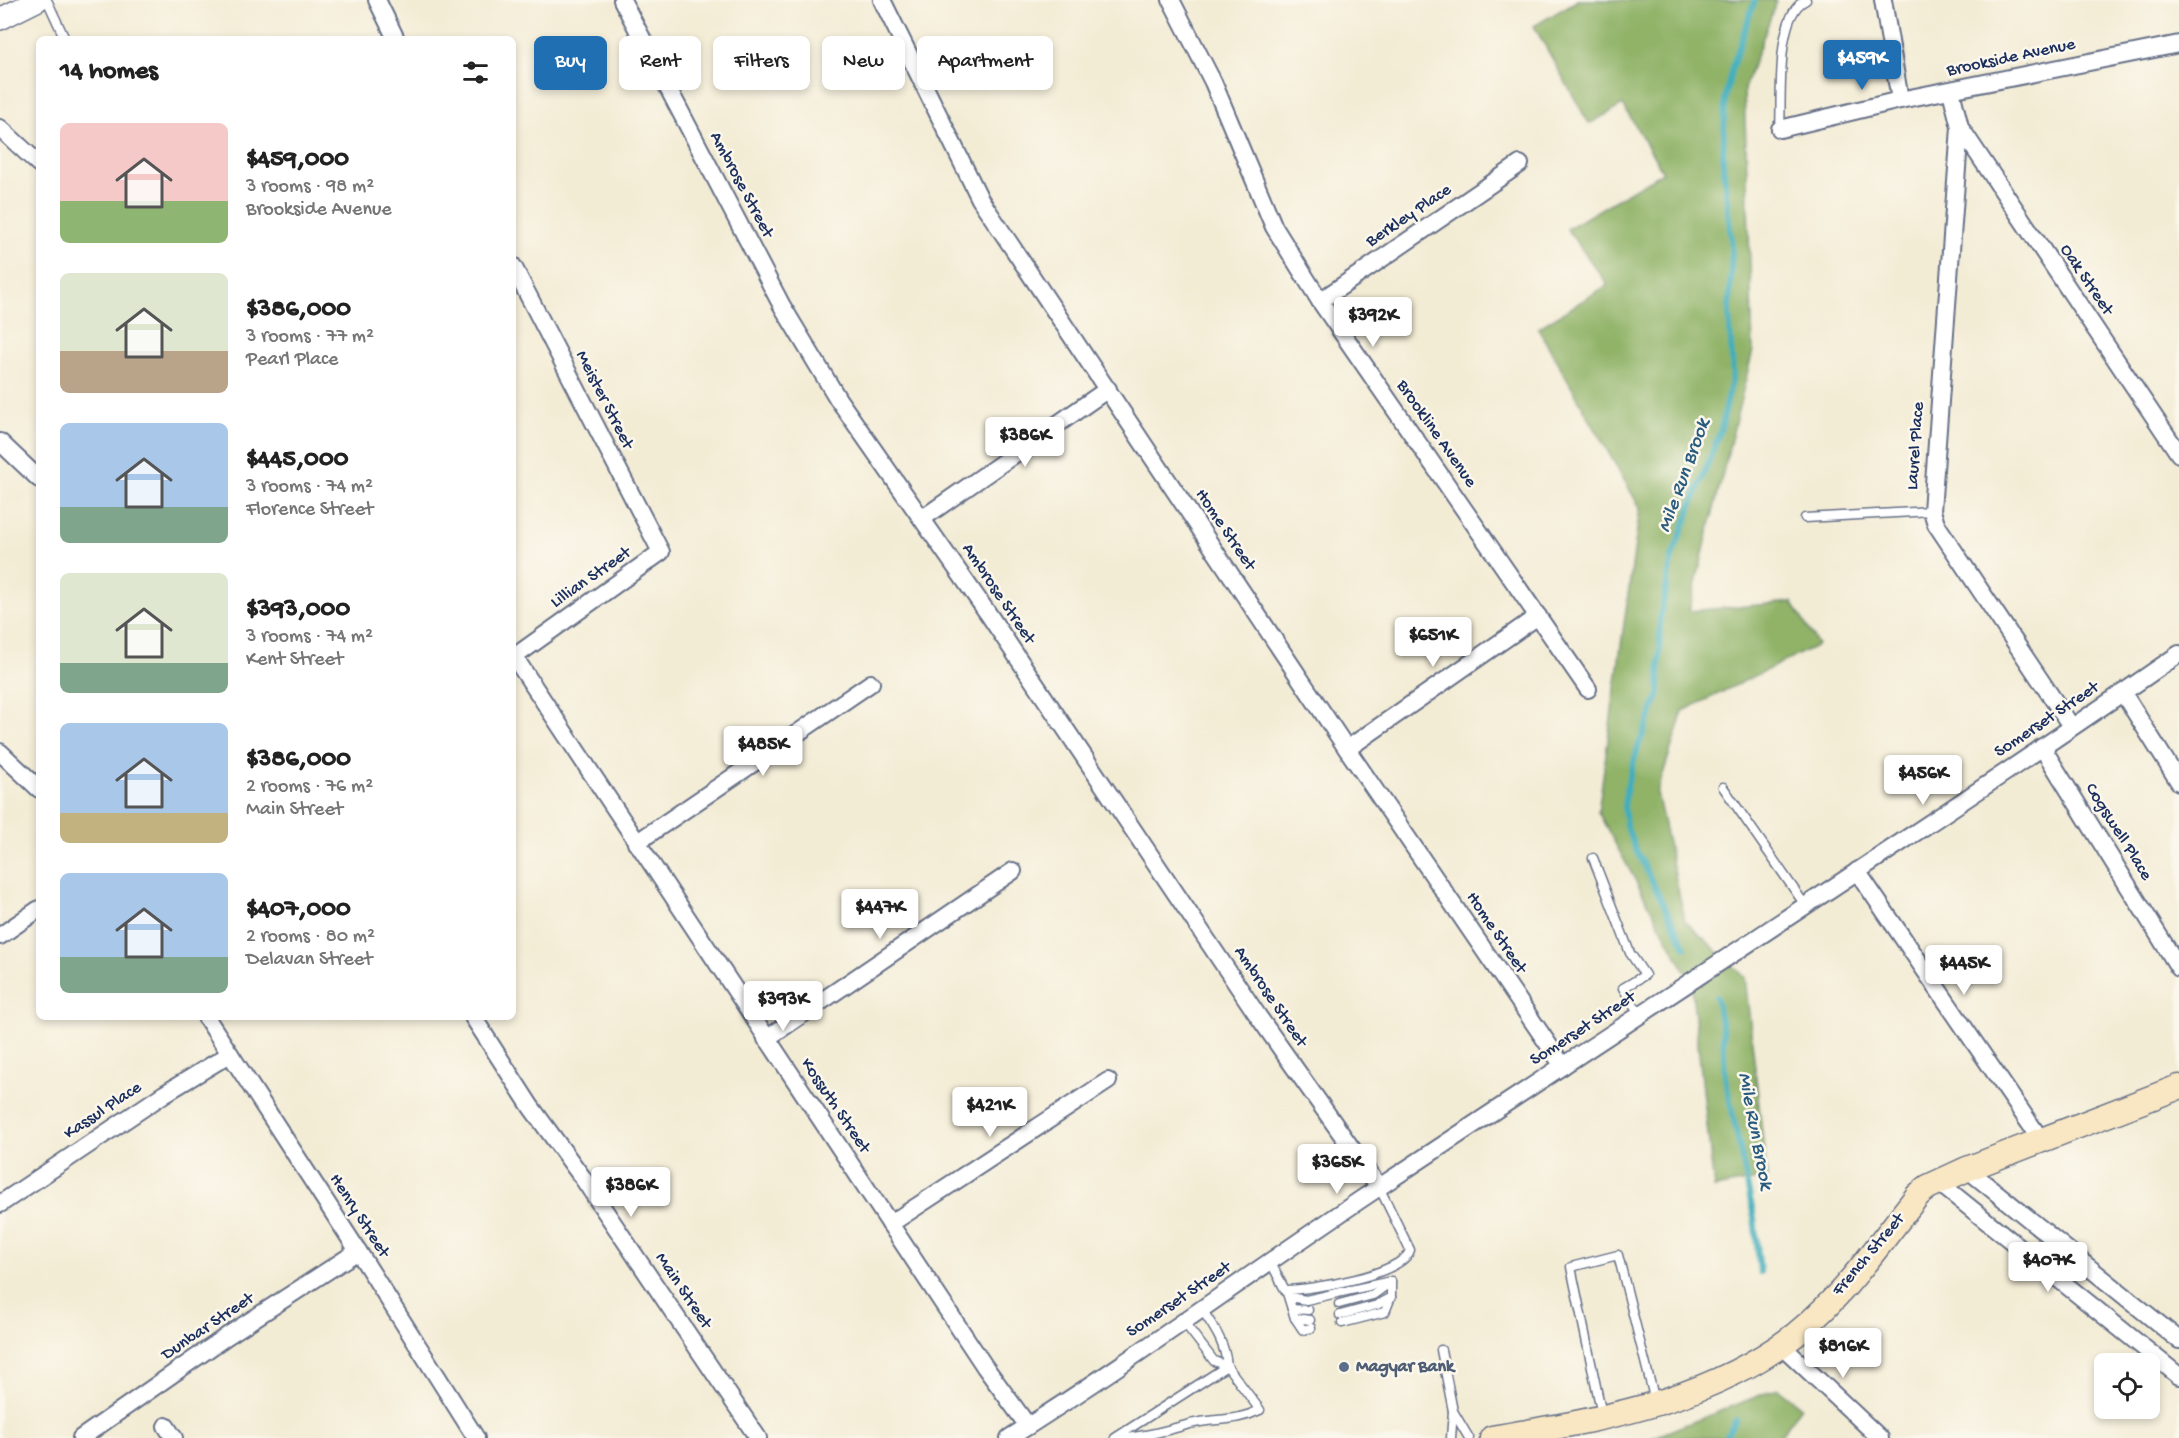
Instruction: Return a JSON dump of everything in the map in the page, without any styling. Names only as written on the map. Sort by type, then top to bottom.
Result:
[{"type":"main road","name":"French Street","points":[[1492,1438],[1603,1419],[1656,1404],[1733,1373],[1781,1345],[1840,1291],[1918,1195],[1938,1182],[2179,1087]]},
{"type":"street","points":[[0,19],[38,0]]},
{"type":"street","points":[[377,0],[395,36]]},
{"type":"street","name":"Ambrose Street","points":[[622,0],[782,306],[838,399],[922,518],[1258,1016],[1379,1187]]},
{"type":"street","name":"Home Street","points":[[882,0],[980,199],[1347,749],[1563,1066]]},
{"type":"street","name":"Brookline Avenue","points":[[1172,0],[1213,82],[1274,227],[1320,301],[1588,689]]},
{"type":"street","points":[[1883,0],[1900,100]]},
{"type":"street","name":"Brookside Avenue","points":[[1780,129],[1900,100],[2179,44]]},
{"type":"street","points":[[1952,91],[1960,127]]},
{"type":"street","name":"Oak Street","points":[[1960,127],[2179,454]]},
{"type":"street","name":"Laurel Place","points":[[1960,127],[1932,511],[1936,524],[2071,726]]},
{"type":"street","points":[[0,128],[36,161]]},
{"type":"street","name":"Berkley Place","points":[[1320,301],[1520,164]]},
{"type":"street","name":"Meister Street","points":[[516,272],[661,552]]},
{"type":"street","points":[[922,518],[1108,389]]},
{"type":"street","points":[[0,442],[36,476]]},
{"type":"street","name":"Lillian Street","points":[[516,655],[661,552]]},
{"type":"street","points":[[1347,749],[1538,616]]},
{"type":"street","name":"Somerset Street","points":[[1009,1438],[1271,1263],[1379,1187],[1805,906],[2179,654]]},
{"type":"street","name":"Kossuth Street","points":[[516,659],[766,1039],[985,1367],[1028,1426]]},
{"type":"street","points":[[636,843],[871,683]]},
{"type":"street","points":[[2122,693],[2179,782]]},
{"type":"street","name":"Cogswell Place","points":[[2042,747],[2179,968]]},
{"type":"street","points":[[0,752],[36,786]]},
{"type":"street","points":[[766,1039],[1013,871]]},
{"type":"street","points":[[1857,871],[2042,1140]]},
{"type":"street","points":[[0,936],[36,911]]},
{"type":"street","name":"Henry Street","points":[[208,1020],[476,1438]]},
{"type":"street","name":"Main Street","points":[[475,1020],[531,1107],[582,1177],[758,1438]]},
{"type":"street","name":"Kassul Place","points":[[0,1204],[164,1094],[231,1054]]},
{"type":"street","points":[[890,1224],[1108,1081]]},
{"type":"street","points":[[1967,1169],[2179,1340]]},
{"type":"street","points":[[1938,1182],[2179,1376]]},
{"type":"street","name":"Dunbar Street","points":[[81,1438],[227,1336],[358,1251]]},
{"type":"street","points":[[1781,1345],[1880,1438]]},
{"type":"lane","points":[[47,0],[64,36]]},
{"type":"lane","points":[[1780,129],[1786,26],[1796,6],[1806,0]]},
{"type":"lane","points":[[1805,518],[1932,511]]},
{"type":"lane","points":[[1723,787],[1805,906]]},
{"type":"lane","points":[[1593,858],[1630,952],[1645,975],[1623,988],[1640,1015]]},
{"type":"lane","points":[[1287,1293],[1334,1284],[1395,1267],[1409,1256],[1410,1250],[1379,1187]]},
{"type":"lane","points":[[1603,1419],[1571,1267],[1618,1255],[1656,1404]]},
{"type":"lane","points":[[1271,1263],[1287,1293],[1293,1313],[1310,1324]]},
{"type":"lane","points":[[1341,1319],[1391,1297],[1391,1281],[1395,1267]]},
{"type":"lane","points":[[1287,1293],[1306,1300],[1391,1281]]},
{"type":"lane","points":[[1339,1304],[1373,1294],[1391,1281]]},
{"type":"lane","points":[[1201,1308],[1220,1336],[1226,1350],[1227,1366]]},
{"type":"lane","points":[[1293,1313],[1308,1310]]},
{"type":"lane","points":[[1125,1438],[1155,1435],[1192,1424],[1241,1419],[1260,1410],[1227,1366],[1214,1361],[1182,1321]]},
{"type":"lane","points":[[1441,1350],[1452,1412],[1451,1438]]},
{"type":"lane","points":[[1115,1438],[1227,1366]]},
{"type":"lane","points":[[1452,1412],[1469,1438]]},
{"type":"green space","points":[[1578,0],[1777,0],[1744,89],[1753,350],[1689,611],[1792,602],[1818,645],[1683,711],[1657,793],[1685,921],[1745,977],[1767,1178],[1714,1188],[1691,982],[1598,812],[1640,508],[1538,328],[1608,285],[1567,229],[1663,172],[1623,105],[1589,124],[1534,26]]},
{"type":"green space","points":[[1778,1388],[1801,1407],[1779,1438],[1652,1438]]},
{"type":"waterway","name":"Mile Run Brook","points":[[1685,947],[1635,848],[1626,825],[1624,806],[1638,747],[1659,694],[1660,619],[1672,557],[1721,429],[1733,375],[1729,312],[1732,247],[1723,164],[1725,99],[1732,67],[1755,0]]},
{"type":"waterway","name":"Mile Run Brook","points":[[1716,997],[1723,1032],[1725,1077],[1754,1217],[1760,1272]]},
{"type":"waterway","name":"Mile Run Brook","points":[[1725,1438],[1736,1420]]},
{"type":"place","name":"Magyar Bank","points":[[1344,1367]]}]
